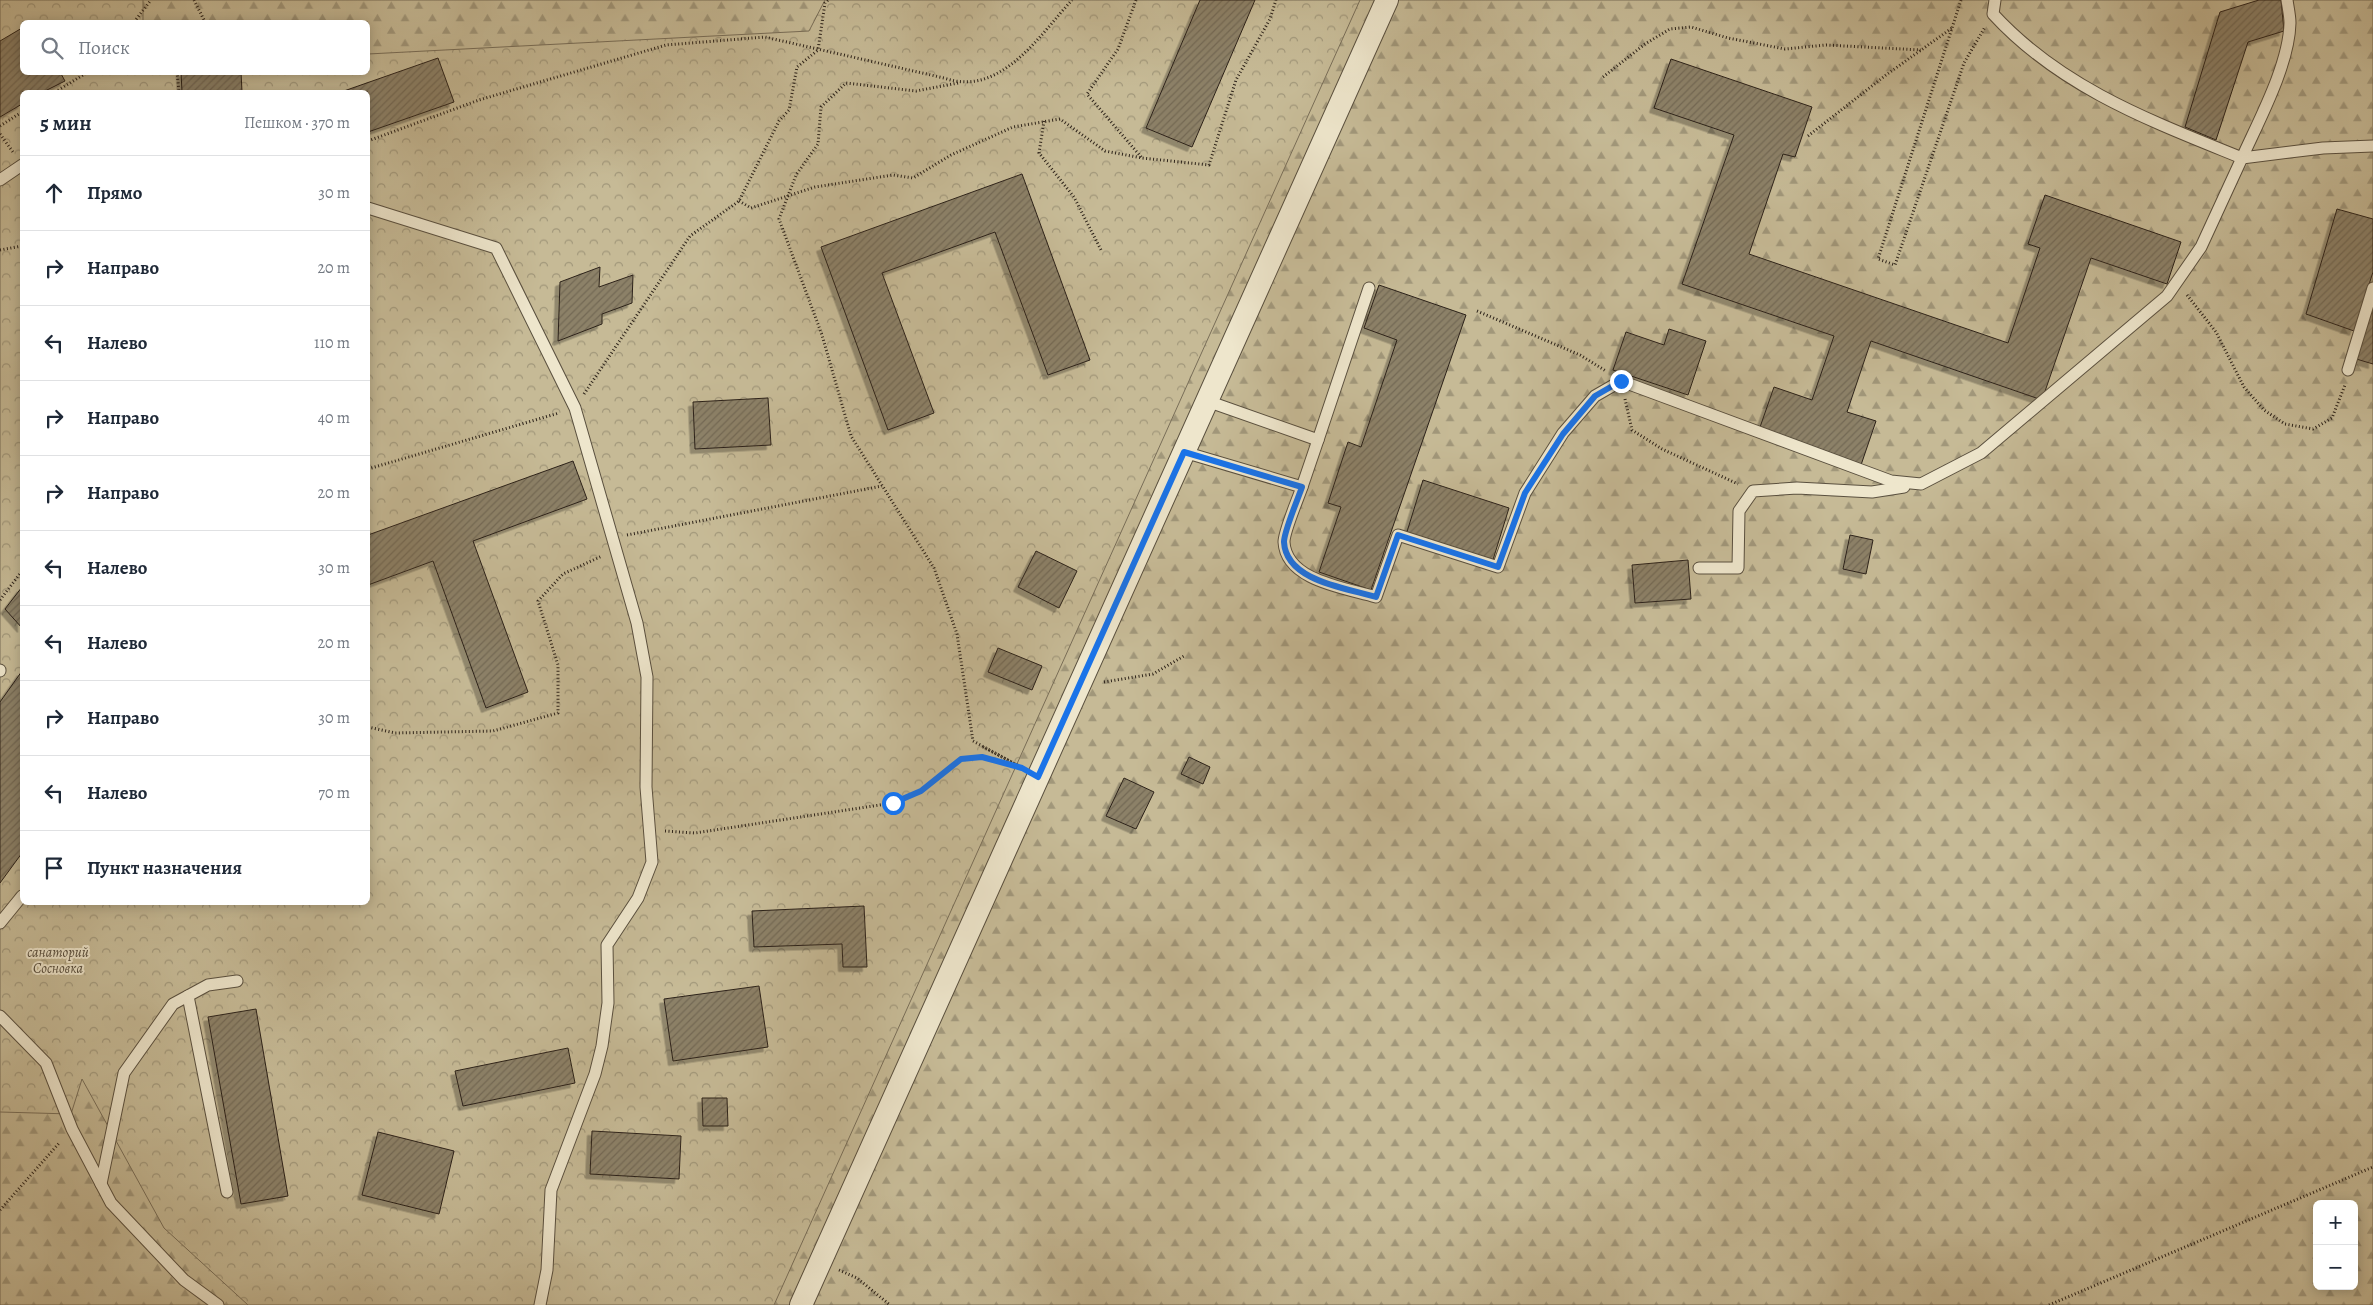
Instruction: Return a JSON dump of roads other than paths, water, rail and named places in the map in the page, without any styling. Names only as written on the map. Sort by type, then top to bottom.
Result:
[{"type":"street","points":[[801,1305],[1030,772],[1079,686],[1387,0]]},
{"type":"lane","points":[[1995,0],[1993,14],[2014,37],[2076,82],[2135,115],[2242,158],[2323,148],[2373,146]]},
{"type":"lane","points":[[1699,568],[1738,568],[1739,511],[1753,491],[1797,488],[1872,492],[1921,484],[1981,453],[2167,296],[2201,247],[2276,79],[2287,43],[2290,22],[2287,0]]},
{"type":"lane","points":[[0,180],[20,161]]},
{"type":"lane","points":[[370,209],[496,248],[575,408],[637,624],[647,677],[646,787],[652,862],[638,898],[607,945],[608,1003],[602,1046],[595,1074],[551,1190],[547,1270],[540,1305]]},
{"type":"lane","points":[[1369,288],[1284,540],[1287,555],[1297,569],[1311,578],[1376,597],[1398,535],[1498,567],[1525,493],[1563,434],[1595,396],[1621,381],[1891,481],[1921,484]]},
{"type":"lane","points":[[2348,370],[2373,288]]},
{"type":"lane","points":[[1207,401],[1318,440]]},
{"type":"lane","points":[[1184,452],[1302,487]]},
{"type":"lane","points":[[0,923],[20,898]]},
{"type":"lane","points":[[101,1184],[124,1074],[173,1004],[208,985],[237,980]]},
{"type":"lane","points":[[188,996],[227,1192]]},
{"type":"lane","points":[[0,1016],[46,1062],[72,1129],[111,1203],[184,1280],[218,1305]]},
{"type":"park label","name":"санаторий Сосновка","points":[[58,960]]}]
